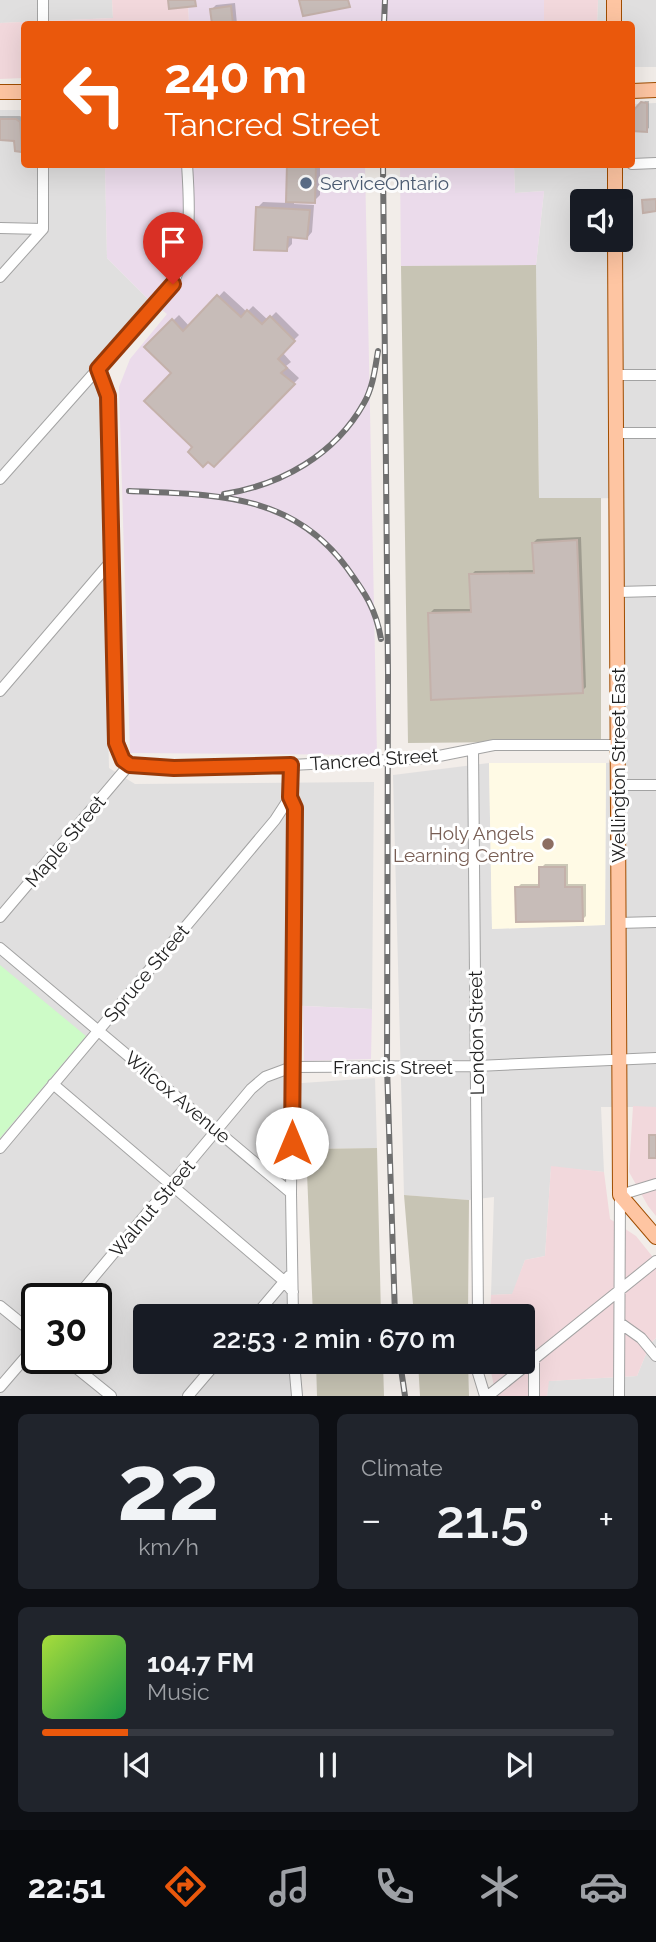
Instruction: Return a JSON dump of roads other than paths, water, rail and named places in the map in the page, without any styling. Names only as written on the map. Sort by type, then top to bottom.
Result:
[{"type":"main road","points":[[614,0],[614,21]]},
{"type":"main road","points":[[635,91],[656,90]]},
{"type":"main road","points":[[0,92],[21,92]]},
{"type":"main road","points":[[615,168],[615,189]]},
{"type":"main road","name":"Wellington Street East","points":[[615,252],[620,1195]]},
{"type":"main road","points":[[620,1195],[656,1237]]},
{"type":"street","points":[[43,0],[43,21]]},
{"type":"street","points":[[635,163],[656,163]]},
{"type":"street","points":[[0,277],[43,229],[43,168]]},
{"type":"street","points":[[0,479],[173,284],[183,263],[191,218],[187,168]]},
{"type":"street","points":[[0,228],[43,229]]},
{"type":"street","points":[[98,369],[108,396],[116,743],[123,760],[130,765]]},
{"type":"street","points":[[617,375],[656,375]]},
{"type":"street","points":[[616,433],[656,433]]},
{"type":"street","points":[[0,691],[113,559]]},
{"type":"street","points":[[618,592],[656,591]]},
{"type":"street","name":"Tancred Street","points":[[130,765],[174,768],[291,765],[429,758],[494,746],[618,745]]},
{"type":"street","name":"London Street","points":[[473,750],[478,1304]]},
{"type":"street","name":"Maple Street","points":[[0,917],[130,765]]},
{"type":"street","points":[[291,765],[290,797],[295,808],[291,1193],[293,1304]]},
{"type":"street","points":[[619,785],[656,785]]},
{"type":"street","name":"Spruce Street","points":[[0,1148],[275,820],[290,797]]},
{"type":"street","points":[[618,923],[656,922]]},
{"type":"street","name":"Wilcox Avenue","points":[[0,948],[291,1193]]},
{"type":"street","name":"Francis Street","points":[[292,1068],[477,1066],[656,1058]]},
{"type":"street","name":"Walnut Street","points":[[89,1283],[251,1089],[265,1077],[292,1068]]},
{"type":"street","points":[[53,1084],[284,1281],[293,1292]]},
{"type":"street","points":[[620,1195],[656,1184]]},
{"type":"street","name":"Wellington Street East","points":[[619,1396],[620,1195]]},
{"type":"street","points":[[535,1360],[656,1261]]},
{"type":"street","points":[[265,1304],[293,1271]]},
{"type":"street","points":[[0,1306],[21,1323]]},
{"type":"street","points":[[620,1323],[641,1338],[656,1356]]},
{"type":"street","points":[[8,1396],[0,1388],[21,1364]]},
{"type":"street","points":[[84,1374],[111,1396]]},
{"type":"street","points":[[187,1396],[206,1374]]},
{"type":"street","points":[[295,1374],[297,1396]]},
{"type":"street","points":[[478,1374],[486,1396],[516,1374]]},
{"type":"street","points":[[534,1374],[534,1396]]},
{"type":"railway","points":[[384,21],[385,0]]},
{"type":"railway","points":[[383,168],[388,674],[387,1067],[395,1304]]},
{"type":"railway","points":[[224,494],[245,490],[286,475],[304,465],[338,438],[367,397],[378,351]]},
{"type":"railway","points":[[129,491],[191,494],[249,502],[276,511],[301,524],[325,543],[347,568],[373,610],[381,639]]},
{"type":"railway","points":[[402,1374],[405,1396]]},
{"type":"place","name":"ServiceOntario","points":[[306,183]]},
{"type":"place","name":"Holy Angels Learning Centre","points":[[548,844]]}]
